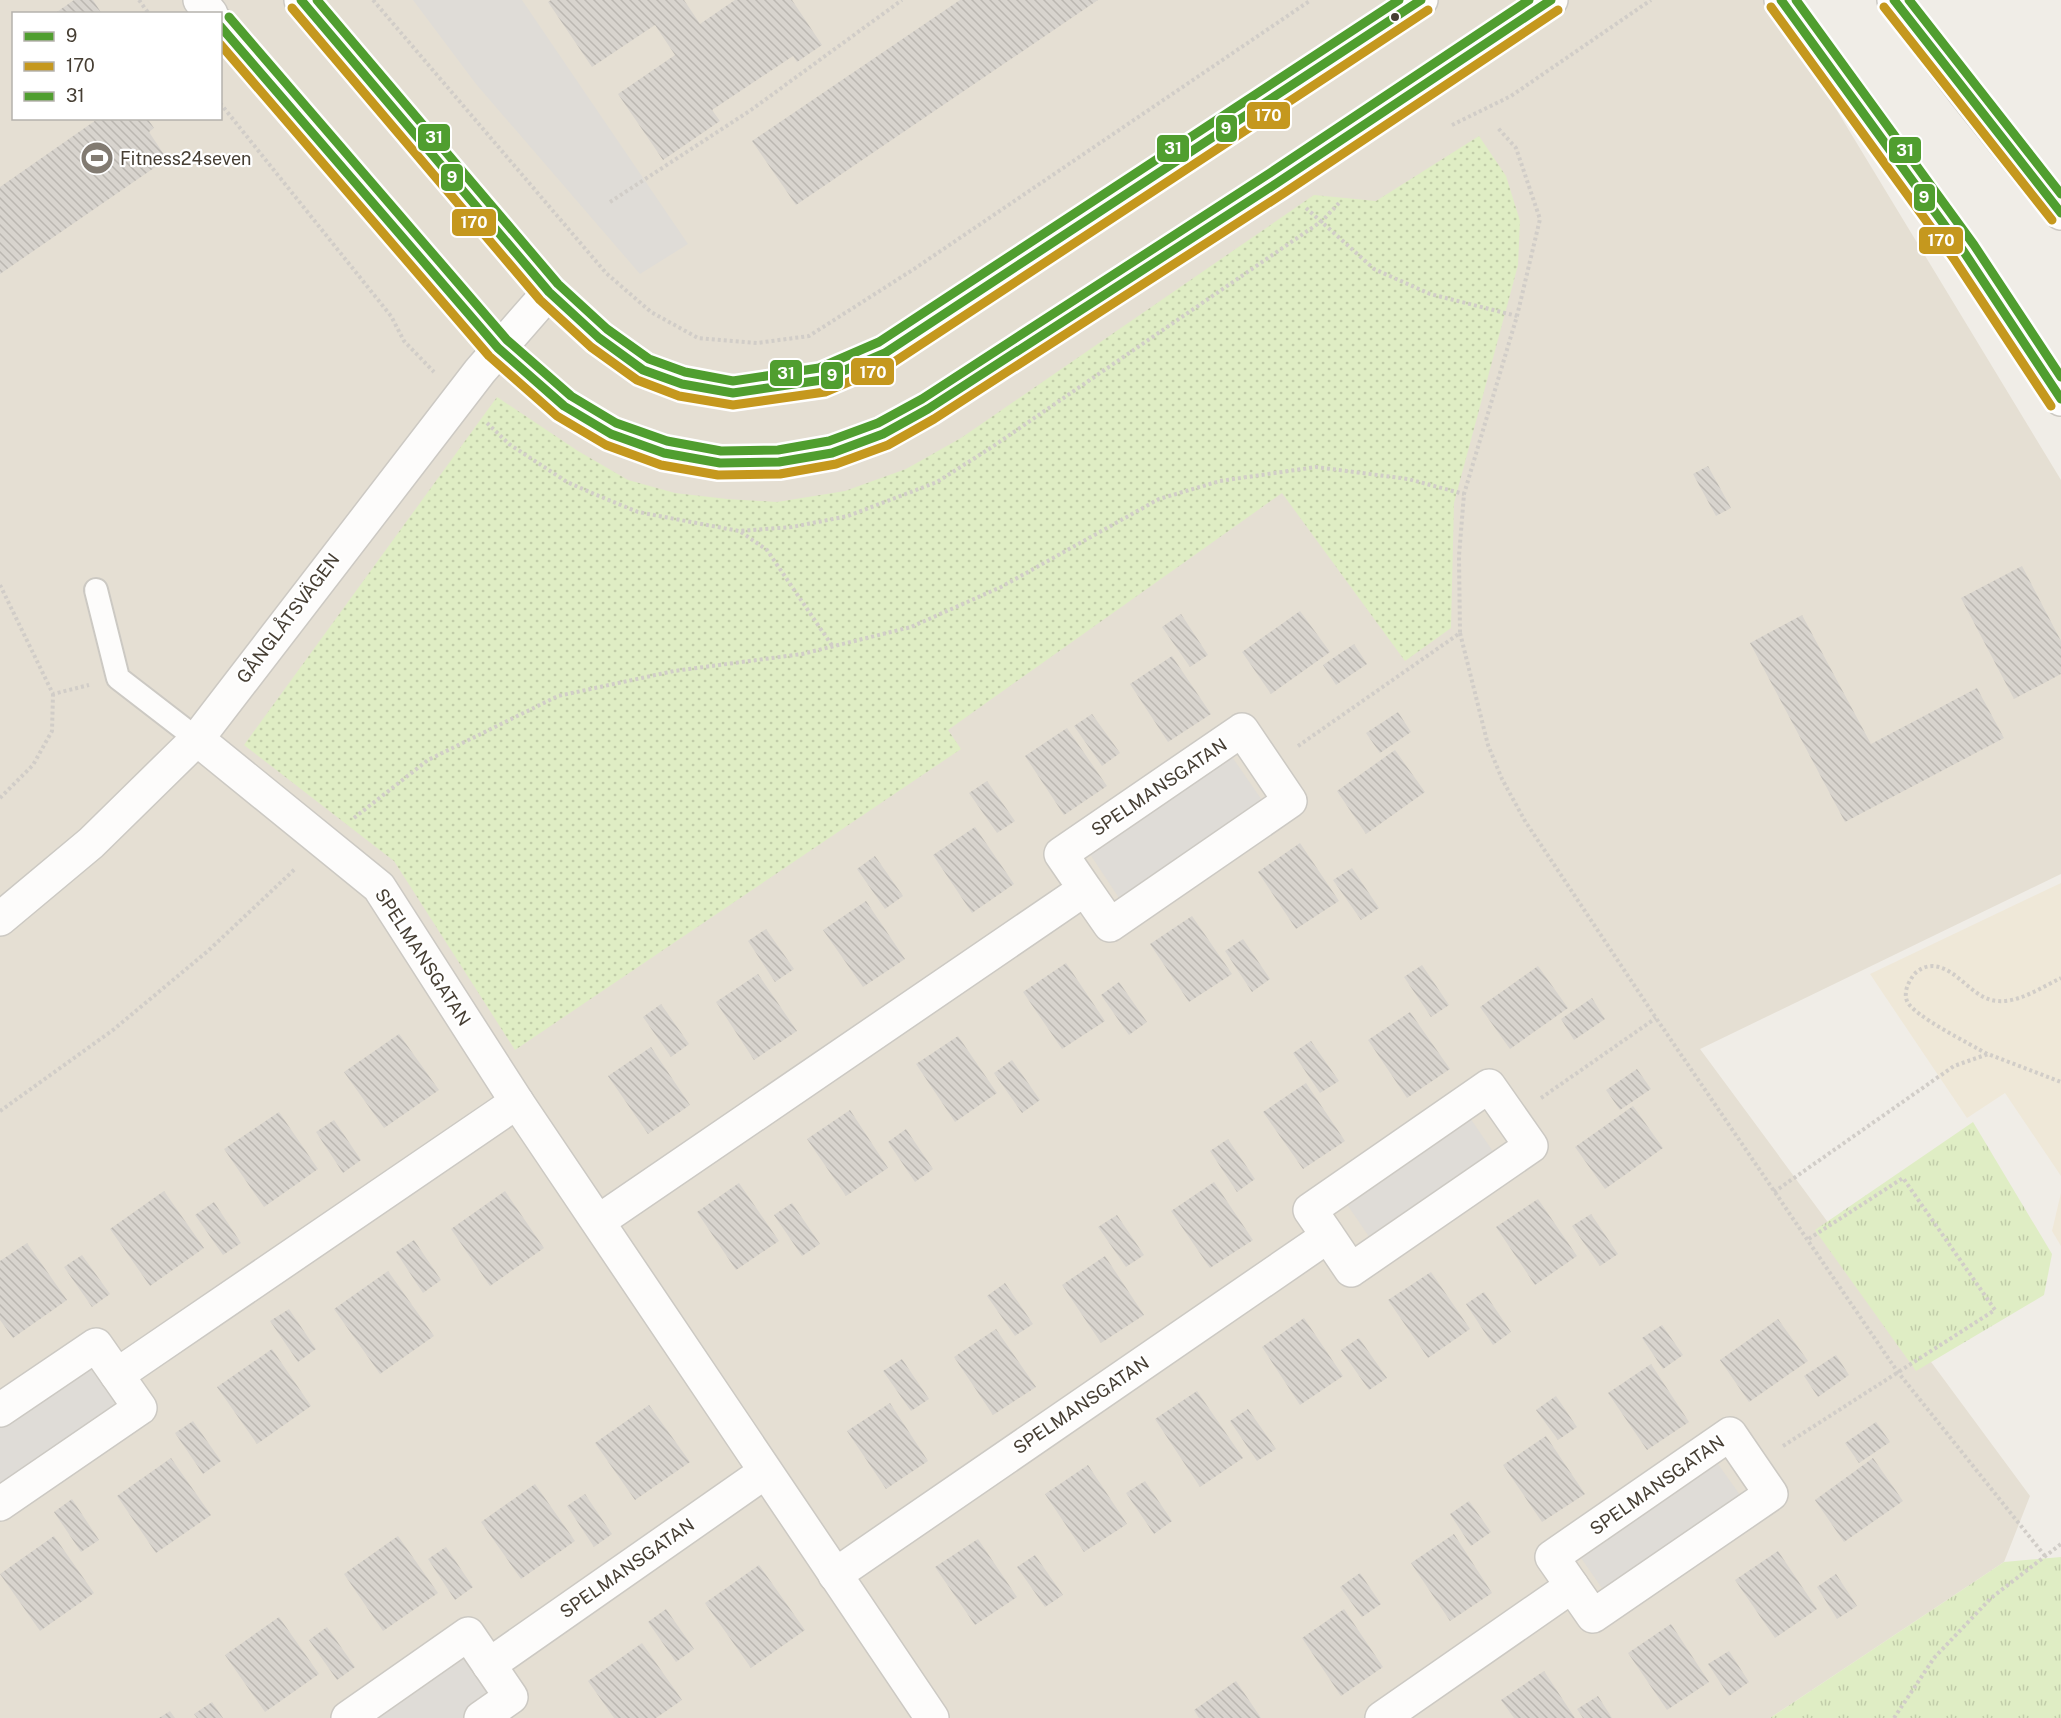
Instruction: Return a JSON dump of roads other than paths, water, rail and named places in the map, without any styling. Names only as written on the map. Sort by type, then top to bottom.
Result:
[{"type":"street","points":[[200,0],[209,12]]},
{"type":"street","points":[[301,0],[549,292],[599,339],[643,370],[682,384],[733,393],[822,380],[885,353],[1421,0]]},
{"type":"street","points":[[222,27],[498,348],[564,406],[611,434],[664,453],[720,463],[779,462],[832,453],[883,434],[928,409],[1277,183],[1551,0]]},
{"type":"street","points":[[1780,0],[1964,252],[2061,399]]},
{"type":"street","points":[[1894,0],[2061,213]]},
{"type":"street","name":"GÅNGLÅTSVÄGEN","points":[[0,919],[91,843],[197,739],[498,348],[549,292]]},
{"type":"street","name":"SPELMANSGATAN","points":[[1242,730],[1290,801],[1110,925],[1085,889],[1061,854],[1242,730]]},
{"type":"street","name":"SPELMANSGATAN","points":[[197,739],[379,887],[518,1102],[932,1718]]},
{"type":"street","points":[[599,1221],[1085,889]]},
{"type":"street","points":[[1489,1086],[1531,1146],[1351,1270],[1328,1236],[1310,1210],[1489,1086]]},
{"type":"street","points":[[117,1375],[518,1102]]},
{"type":"street","name":"SPELMANSGATAN","points":[[835,1575],[1328,1236]]},
{"type":"street","points":[[0,1410],[96,1345],[140,1408],[0,1504]]},
{"type":"street","name":"SPELMANSGATAN","points":[[1730,1434],[1771,1494],[1593,1616],[1572,1586],[1552,1557],[1730,1434]]},
{"type":"street","name":"SPELMANSGATAN","points":[[489,1665],[765,1472]]},
{"type":"street","points":[[1382,1718],[1572,1586]]},
{"type":"street","points":[[348,1718],[468,1634],[511,1697],[481,1718]]},
{"type":"lane","points":[[96,590],[118,678],[197,739]]},
{"type":"place","name":"Fitness24seven","points":[[97,158]]}]
